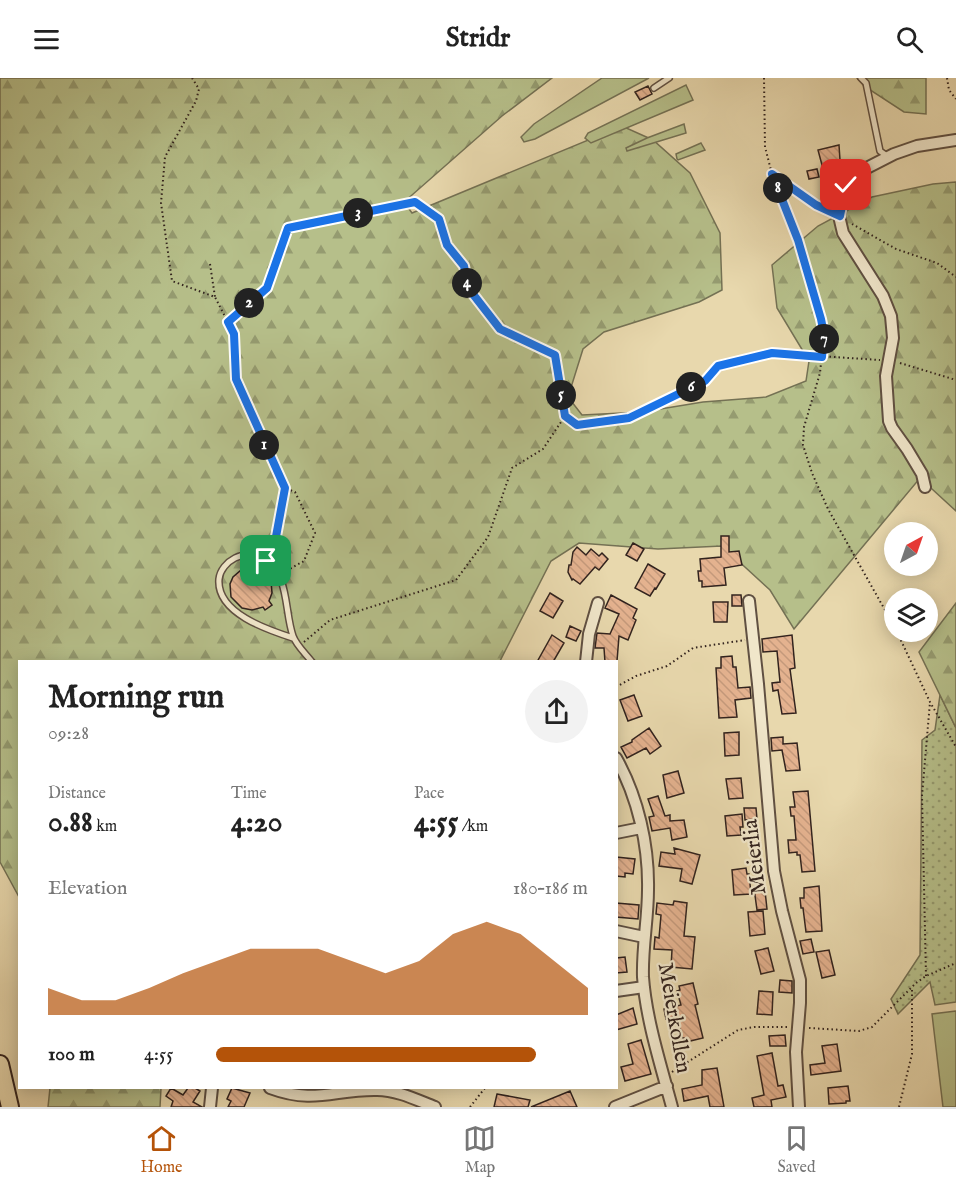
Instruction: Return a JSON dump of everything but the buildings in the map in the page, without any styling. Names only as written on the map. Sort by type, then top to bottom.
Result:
[{"type":"main road","points":[[0,1066],[10,1107]]},
{"type":"street","points":[[925,487],[922,474],[908,449],[892,428],[886,391],[888,360],[893,338],[891,316],[883,296],[843,233],[840,216],[846,185],[853,176],[888,157],[917,146],[956,140]]},
{"type":"street","name":"Meierlia","points":[[749,601],[774,871],[800,980],[796,1072],[799,1107]]},
{"type":"street","points":[[586,660],[589,634],[598,603]]},
{"type":"street","name":"Meierkollen","points":[[618,762],[629,784],[641,828],[648,869],[644,987],[672,1107]]},
{"type":"street","points":[[618,833],[641,828]]},
{"type":"street","points":[[618,932],[644,938]]},
{"type":"street","points":[[618,991],[644,987]]},
{"type":"street","points":[[615,1107],[665,1082]]},
{"type":"street","points":[[210,1107],[212,1089]]},
{"type":"street","points":[[273,1089],[307,1097],[383,1090],[435,1107]]},
{"type":"lane","points":[[654,88],[669,78]]},
{"type":"lane","points":[[861,78],[866,81],[880,152],[888,157]]},
{"type":"lane","points":[[293,638],[257,625],[243,617],[224,599],[219,581],[224,566],[240,556],[250,555],[259,556],[274,567],[280,577],[293,638],[310,660]]},
{"type":"path","points":[[192,78],[200,88],[165,157],[161,203],[172,281],[215,297]]},
{"type":"path","points":[[764,78],[765,147],[772,174],[798,240],[824,334],[822,357],[804,427],[803,445],[812,473],[828,509],[884,608]]},
{"type":"path","points":[[947,78],[949,90],[956,99]]},
{"type":"path","points":[[772,174],[816,205],[840,216],[896,249],[937,263],[956,277]]},
{"type":"path","points":[[228,322],[267,288],[288,228],[415,202],[439,219],[447,245],[464,266],[469,289],[500,329],[555,355],[565,416],[543,448],[512,468],[488,537],[456,580],[330,620],[299,646]]},
{"type":"path","points":[[210,264],[215,297],[234,334],[236,379],[285,488],[275,542],[280,577]]},
{"type":"path","points":[[565,416],[577,425],[629,418],[705,381],[718,366],[772,353],[888,360],[956,380]]},
{"type":"path","points":[[280,577],[286,570],[304,561],[315,533],[295,492],[285,488]]},
{"type":"path","points":[[618,686],[636,676],[668,666],[693,648],[753,639]]},
{"type":"path","points":[[902,642],[930,702],[956,747]]},
{"type":"path","points":[[926,976],[922,796],[930,702]]},
{"type":"path","points":[[665,1082],[738,1030],[754,1027],[866,1030],[878,1023],[912,987],[926,976],[956,963]]},
{"type":"path","points":[[899,1107],[912,1054],[912,987]]},
{"type":"path","points":[[470,1107],[483,1089]]},
{"type":"green space","points":[[0,78],[552,78],[502,116],[404,202],[412,213],[622,126],[653,140],[690,173],[720,233],[722,290],[699,302],[604,332],[583,349],[568,397],[582,415],[642,412],[703,402],[766,397],[806,381],[809,361],[777,308],[772,265],[818,226],[872,197],[933,184],[956,182],[956,511],[920,478],[794,629],[770,590],[722,546],[658,549],[579,543],[551,561],[501,660],[18,660],[18,895],[0,862]]},
{"type":"green space","points":[[602,78],[649,78],[535,139],[524,142],[521,137],[534,124]]},
{"type":"green space","points":[[857,78],[926,78],[926,114],[904,112],[864,86]]},
{"type":"green space","points":[[686,85],[693,100],[591,143],[585,138],[588,133]]},
{"type":"green space","points":[[684,124],[686,133],[627,151],[626,148],[647,138]]},
{"type":"green space","points":[[701,143],[705,150],[677,159],[676,154]]},
{"type":"green space","points":[[956,603],[956,728],[919,652],[927,642],[938,642],[938,627]]},
{"type":"green space","points":[[940,695],[956,728],[956,1002],[935,1005],[930,982],[898,1014],[891,999],[920,955],[922,740],[935,730]]},
{"type":"green space","points":[[956,1011],[956,1107],[943,1107],[932,1014]]},
{"type":"green space","points":[[50,1089],[161,1089],[160,1107],[48,1107]]},
{"type":"route","points":[[266,561],[274,567],[280,577],[275,542],[285,488],[236,379],[234,334],[228,322],[267,288],[288,228],[415,202],[439,219],[447,245],[464,266],[469,289],[500,329],[555,355],[565,416],[577,425],[629,418],[705,381],[718,366],[772,353],[822,357],[824,334],[821,319],[798,240],[772,174],[816,205],[840,216],[846,185]]}]
